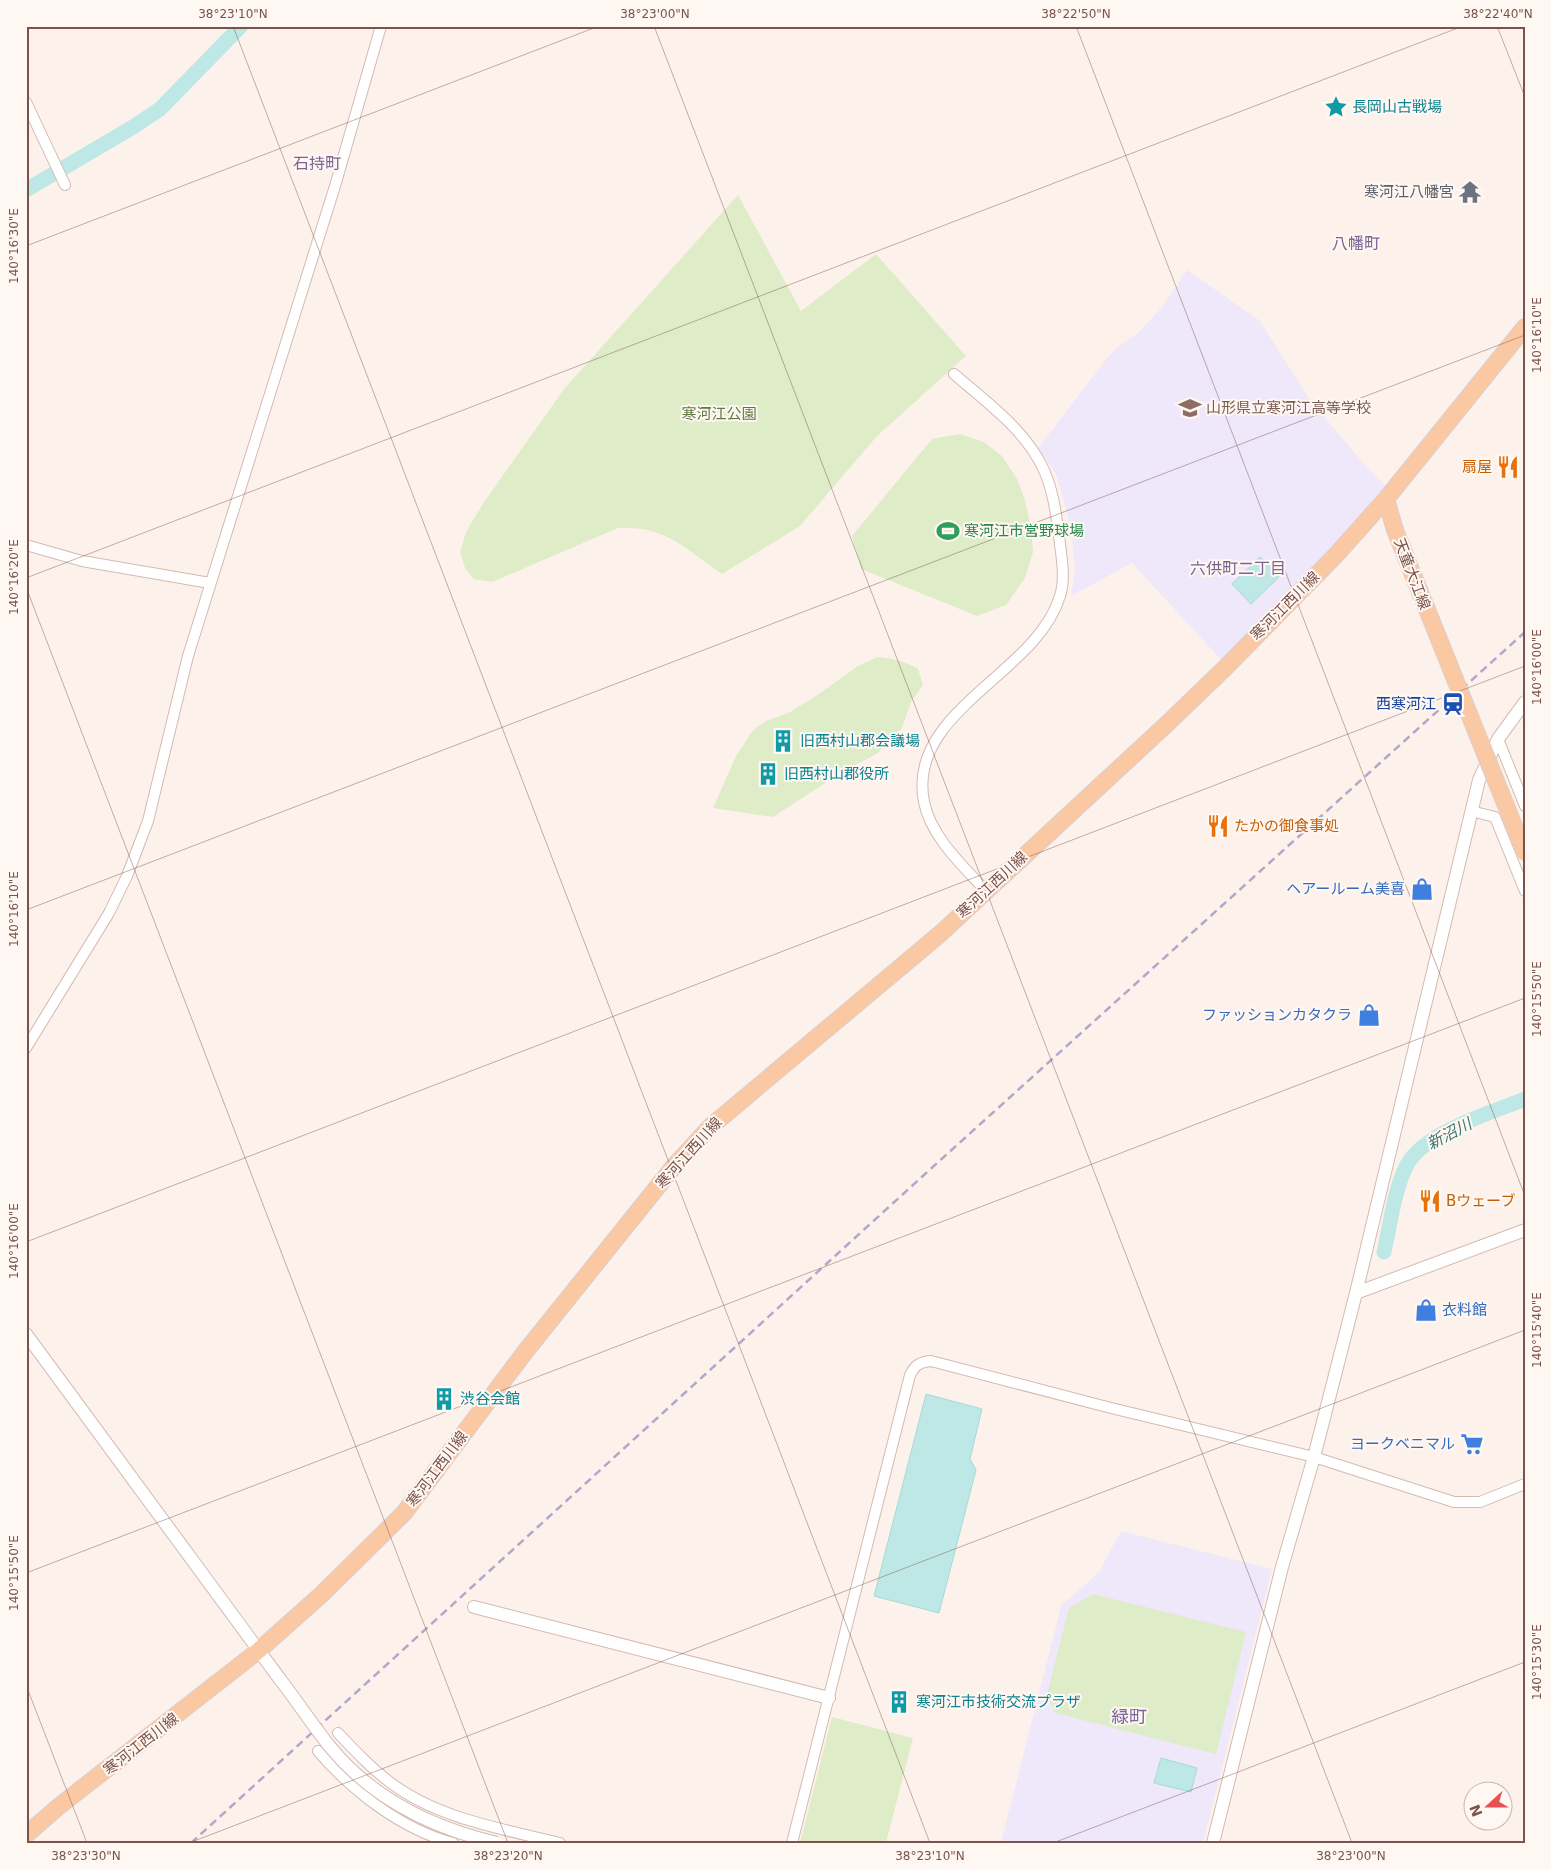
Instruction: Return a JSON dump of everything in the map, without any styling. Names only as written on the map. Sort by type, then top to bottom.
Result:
[{"type":"main road","points":[[1386,499],[1525,328]]},
{"type":"main road","name":"天童大江線","points":[[1386,499],[1395,530],[1525,853]]},
{"type":"main road","name":"寒河江西川線","points":[[26,1835],[58,1807],[258,1651],[322,1594],[404,1513],[525,1352],[675,1165],[710,1127],[940,934],[1169,722],[1336,555],[1386,499]]},
{"type":"street","points":[[26,1048],[109,913],[139,846],[159,784],[188,656],[335,186],[381,26]]},
{"type":"street","points":[[26,102],[65,185]]},
{"type":"street","points":[[954,374],[1015,430],[1031,447],[1043,467],[1054,503],[1063,575],[1061,594],[1045,628],[1029,647],[945,726],[928,757],[923,786],[929,818],[944,841],[986,891]]},
{"type":"street","points":[[26,545],[82,561],[210,582]]},
{"type":"street","points":[[1212,1843],[1282,1567],[1314,1457],[1356,1294],[1479,780],[1498,739],[1525,702]]},
{"type":"street","points":[[1498,739],[1525,806]]},
{"type":"street","points":[[1471,811],[1495,817],[1525,890]]},
{"type":"street","points":[[1356,1294],[1525,1230]]},
{"type":"street","points":[[26,1334],[204,1572],[258,1651],[332,1749],[379,1794],[409,1812],[438,1826],[497,1843]]},
{"type":"street","points":[[792,1843],[910,1374],[915,1366],[921,1362],[931,1361],[1314,1457],[1454,1502],[1480,1502],[1525,1484]]},
{"type":"street","points":[[474,1607],[828,1698]]},
{"type":"street","points":[[338,1733],[368,1764],[392,1784],[423,1802],[458,1816],[560,1843]]},
{"type":"street","points":[[318,1751],[352,1787],[384,1810],[438,1839],[453,1843]]},
{"type":"shaded area","name":"山形県立寒河江高等学校","points":[[1187,270],[1259,320],[1310,400],[1364,464],[1391,491],[1227,666],[1132,563],[1071,596],[1075,571],[1072,536],[1067,513],[1056,474],[1038,448],[1113,351],[1139,332],[1163,306]]},
{"type":"shaded area","points":[[1121,1531],[1272,1569],[1203,1843],[1001,1843],[1061,1606],[1099,1572]]},
{"type":"green space","name":"寒河江公園","points":[[738,195],[801,311],[876,254],[966,356],[877,436],[800,526],[722,574],[674,540],[635,528],[618,528],[492,582],[474,579],[465,568],[460,552],[466,532],[482,505],[564,389]]},
{"type":"green space","points":[[960,434],[984,442],[1002,456],[1017,479],[1025,500],[1031,528],[1033,552],[1025,578],[1006,605],[977,616],[861,569],[852,536],[932,439]]},
{"type":"green space","points":[[877,657],[898,660],[918,669],[923,685],[911,702],[902,728],[878,753],[839,774],[773,817],[713,808],[736,756],[753,730],[766,721],[790,712],[858,666]]},
{"type":"green space","points":[[1093,1594],[1246,1632],[1216,1754],[1055,1713],[1047,1694],[1069,1608]]},
{"type":"green space","points":[[832,1717],[913,1738],[886,1843],[800,1843]]},
{"type":"water","points":[[1260,557],[1279,577],[1251,604],[1232,584]]},
{"type":"water","points":[[926,1394],[982,1409],[970,1459],[976,1470],[939,1613],[874,1596]]},
{"type":"water","points":[[1161,1758],[1197,1768],[1191,1792],[1154,1783]]},
{"type":"waterway","points":[[26,190],[160,109],[241,26]]},
{"type":"waterway","name":"新沼川","points":[[1384,1252],[1393,1206],[1403,1172],[1417,1152],[1430,1141],[1461,1124],[1525,1099]]},
{"type":"railway","points":[[191,1843],[925,1174],[1525,632]]},
{"type":"place","name":"長岡山古戦場","points":[[1336,107]]},
{"type":"place","name":"寒河江八幡宮","points":[[1470,192]]},
{"type":"place","name":"山形県立寒河江高等学校","points":[[1190,408]]},
{"type":"place","name":"扇屋","points":[[1508,467]]},
{"type":"place","name":"寒河江市営野球場","points":[[948,531]]},
{"type":"place","name":"西寒河江","points":[[1453,704]]},
{"type":"place","name":"旧西村山郡会議場","points":[[783,741]]},
{"type":"place","name":"旧西村山郡役所","points":[[768,774]]},
{"type":"place","name":"たかの御食事処","points":[[1218,826]]},
{"type":"place","name":"ヘアールーム美喜","points":[[1422,889]]},
{"type":"place","name":"ファッションカタクラ","points":[[1369,1015]]},
{"type":"place","name":"Bウェーブ","points":[[1430,1201]]},
{"type":"place","name":"衣料館","points":[[1426,1310]]},
{"type":"place","name":"渋谷会館","points":[[444,1399]]},
{"type":"place","name":"ヨークベニマル","points":[[1472,1444]]},
{"type":"place","name":"寒河江市技術交流プラザ","points":[[899,1702]]},
{"type":"district","name":"石持町","points":[[317,163]]},
{"type":"district","name":"八幡町","points":[[1356,243]]},
{"type":"district","name":"六供町二丁目","points":[[1238,568]]},
{"type":"district","name":"緑町","points":[[1129,1716]]}]
